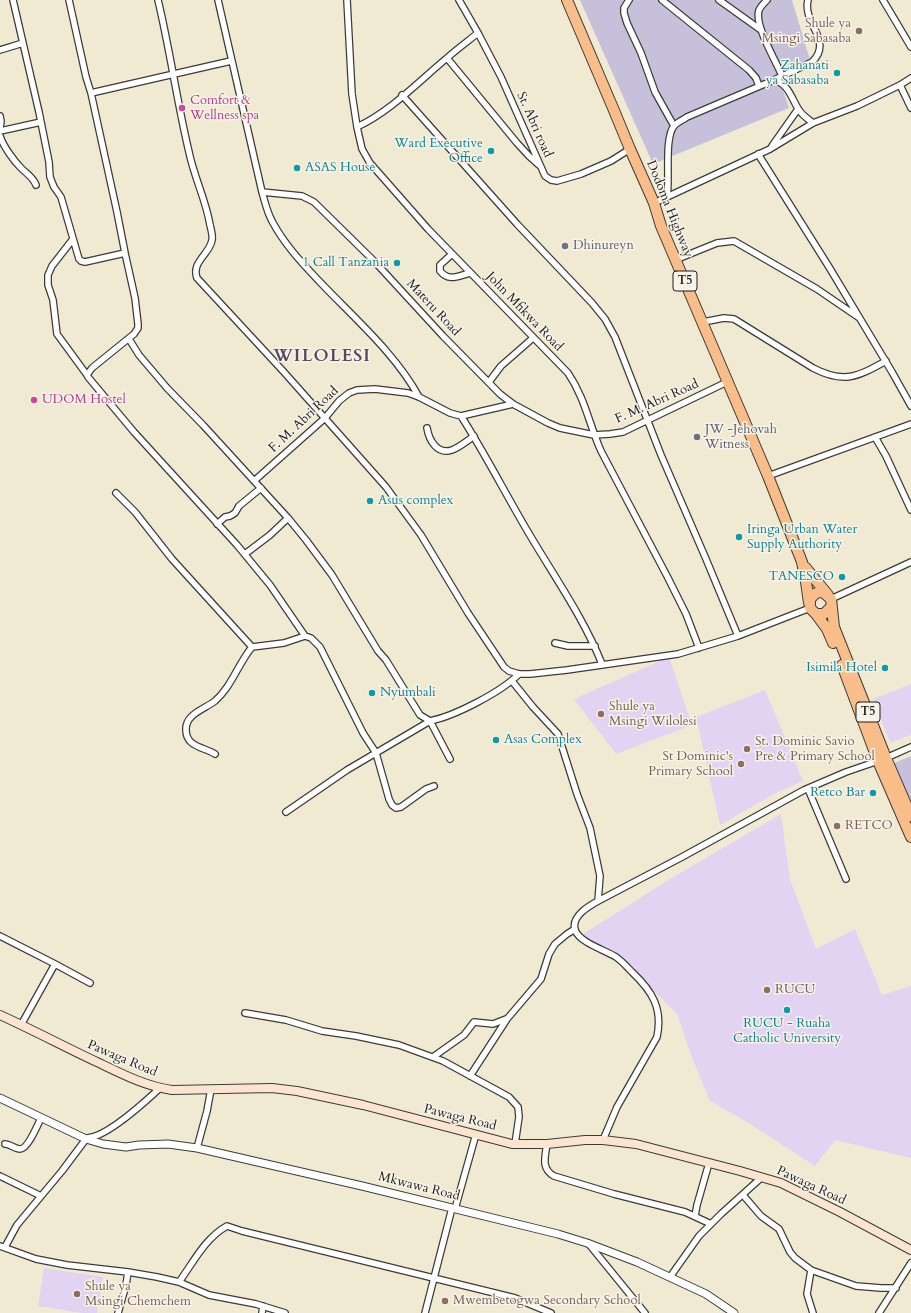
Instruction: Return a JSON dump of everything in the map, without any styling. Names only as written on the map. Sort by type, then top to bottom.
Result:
[{"type":"highway","name":"Dodoma Highway","points":[[567,0],[654,203],[661,226],[675,260],[768,476],[802,562]]},
{"type":"highway","name":"T5","points":[[802,562],[830,600],[834,627],[911,838]]},
{"type":"highway","name":"T5","points":[[802,562],[811,608],[821,620],[830,636],[882,760],[911,816]]},
{"type":"highway","points":[[820,592],[830,600],[824,614],[811,608],[810,599],[816,593],[820,592]]},
{"type":"main road","name":"Pawaga Road","points":[[0,1015],[59,1045],[126,1076],[160,1088],[172,1090],[272,1088],[297,1091],[363,1105],[515,1144],[547,1144],[585,1140],[603,1140],[636,1144],[780,1183],[911,1250]]},
{"type":"street","points":[[12,0],[41,122],[49,162],[50,177],[60,197],[81,261],[85,262],[125,253]]},
{"type":"street","points":[[69,0],[117,212],[135,298],[138,324],[138,328],[129,339],[92,368],[87,375]]},
{"type":"street","points":[[158,0],[169,48],[172,74],[189,155],[210,224],[212,240],[210,247],[198,263],[195,273],[197,278],[386,487],[417,529],[468,613],[508,671],[519,674],[567,670],[678,654],[738,636],[811,608]]},
{"type":"street","points":[[218,0],[262,192],[271,220],[282,238],[304,265],[389,354],[413,385],[419,397]]},
{"type":"street","name":"John Mfikwa Road","points":[[347,0],[352,94],[356,127],[362,149],[370,164],[452,254],[568,373],[577,386],[594,435],[612,474],[670,582],[686,614],[699,648]]},
{"type":"street","name":"St. Abri road","points":[[459,0],[501,77],[545,176],[551,180],[557,181],[581,174],[611,161],[630,150]]},
{"type":"street","points":[[629,0],[624,8],[627,23],[642,53],[655,92],[674,126]]},
{"type":"street","points":[[662,0],[749,70],[756,78],[759,86]]},
{"type":"street","points":[[719,0],[763,31]]},
{"type":"street","points":[[767,0],[762,5],[758,15],[770,51],[782,76]]},
{"type":"street","points":[[667,197],[669,188],[669,144],[674,126],[687,117],[812,62],[819,53],[820,41],[807,11],[808,0]]},
{"type":"street","points":[[883,0],[911,47]]},
{"type":"street","points":[[356,127],[377,115],[478,33]]},
{"type":"street","points":[[0,50],[23,43]]},
{"type":"street","points":[[447,58],[521,148],[540,165]]},
{"type":"street","points":[[91,93],[231,61]]},
{"type":"street","points":[[654,203],[770,149],[813,124],[900,85],[911,78]]},
{"type":"street","points":[[774,80],[785,87],[798,109],[813,124]]},
{"type":"street","points":[[900,85],[911,108]]},
{"type":"street","points":[[402,95],[517,224],[592,303],[605,319],[615,337],[661,455],[738,636]]},
{"type":"street","points":[[770,149],[798,109]]},
{"type":"street","points":[[0,116],[0,129],[41,122]]},
{"type":"street","points":[[0,136],[2,142],[18,164],[32,178],[36,185]]},
{"type":"street","points":[[758,154],[829,267],[886,361],[911,406]]},
{"type":"street","name":"Materu Road","points":[[262,192],[302,196],[314,202],[375,262],[443,336],[513,404],[560,428],[594,435]]},
{"type":"street","points":[[73,239],[52,266],[48,275],[48,285],[53,300],[58,334],[87,375],[134,432],[245,554],[280,599],[305,636],[316,642],[320,647],[363,733],[376,753],[389,800],[392,805],[396,808],[404,806],[420,793],[434,786]]},
{"type":"street","points":[[675,260],[717,243],[734,241],[817,289],[859,318]]},
{"type":"street","points":[[452,254],[440,265],[440,271],[444,276],[453,278],[470,273]]},
{"type":"street","points":[[703,322],[724,318],[734,319],[813,368],[834,376],[851,377],[868,371],[886,361]]},
{"type":"street","points":[[489,382],[501,366],[533,338]]},
{"type":"street","points":[[129,339],[139,355],[167,388],[261,488],[306,540],[332,575],[378,651],[390,666],[420,715],[430,721],[450,759]]},
{"type":"street","name":"F. M. Abri Road","points":[[594,435],[623,432],[727,382]]},
{"type":"street","name":"F. M. Abri Road","points":[[254,481],[324,418],[344,396],[357,390],[370,388],[394,390],[419,397],[450,413],[461,416]]},
{"type":"street","points":[[513,404],[461,416],[532,538],[556,575],[595,646],[602,664]]},
{"type":"street","points":[[768,476],[911,424]]},
{"type":"street","points":[[427,428],[431,442],[436,447],[446,451],[456,448],[474,436]]},
{"type":"street","points":[[875,437],[886,456],[911,510]]},
{"type":"street","points":[[217,524],[225,517],[235,513],[238,506],[261,488]]},
{"type":"street","points":[[116,493],[135,512],[172,559],[252,647]]},
{"type":"street","points":[[245,554],[270,536],[288,518]]},
{"type":"street","points":[[830,600],[911,562]]},
{"type":"street","points":[[214,754],[209,750],[193,745],[188,737],[186,725],[194,714],[216,700],[234,678],[247,653],[252,647],[284,643],[305,636]]},
{"type":"street","points":[[555,643],[568,646],[595,646]]},
{"type":"street","points":[[286,812],[346,770],[430,721],[442,718],[458,711],[512,681],[519,674]]},
{"type":"street","points":[[512,681],[532,707],[558,734],[577,794],[590,828],[600,876],[598,901]]},
{"type":"street","points":[[603,1140],[617,1107],[657,1037],[659,1026],[658,1015],[655,1001],[638,977],[616,957],[584,940],[575,929],[575,923],[579,914],[585,908],[808,789],[846,772],[882,760],[911,747]]},
{"type":"street","points":[[808,789],[846,879]]},
{"type":"street","points":[[470,1076],[507,1019],[541,979],[549,954],[555,944],[566,934],[575,929]]},
{"type":"street","points":[[0,936],[90,983]]},
{"type":"street","points":[[21,1025],[55,964]]},
{"type":"street","points":[[245,1013],[286,1020],[322,1031],[361,1037],[392,1044],[448,1063],[509,1097],[518,1106],[519,1116],[515,1144]]},
{"type":"street","points":[[433,1057],[464,1035],[474,1022],[493,1024],[507,1019]]},
{"type":"street","points":[[160,1088],[145,1102],[116,1124],[93,1138],[85,1138],[17,1225],[2,1247],[36,1259],[67,1265],[128,1272],[179,1282],[209,1295],[263,1306],[285,1313]]},
{"type":"street","points":[[197,1148],[211,1089]]},
{"type":"street","name":"Mkwawa Road","points":[[0,1098],[85,1138],[117,1147],[154,1144],[197,1148],[558,1234],[588,1243],[637,1262],[706,1294],[733,1313]]},
{"type":"street","points":[[5,1144],[20,1149],[24,1148],[28,1144],[41,1118]]},
{"type":"street","points":[[425,1313],[433,1278],[476,1134]]},
{"type":"street","points":[[547,1144],[545,1162],[546,1168],[549,1173],[554,1176],[614,1194],[665,1206],[696,1216],[711,1224]]},
{"type":"street","points":[[696,1216],[697,1205],[709,1163]]},
{"type":"street","points":[[0,1176],[41,1196]]},
{"type":"street","points":[[670,1277],[688,1249],[699,1236],[762,1177]]},
{"type":"street","points":[[743,1195],[761,1216],[779,1229],[790,1252],[799,1262],[811,1270],[856,1286],[896,1288]]},
{"type":"street","points":[[179,1282],[210,1238],[227,1226],[242,1231],[515,1298],[551,1313]]},
{"type":"street","points":[[588,1243],[645,1313]]},
{"type":"street","points":[[879,1313],[911,1263]]},
{"type":"street","points":[[811,1270],[807,1294],[813,1313]]},
{"type":"street","points":[[118,1313],[126,1286],[128,1272]]},
{"type":"street","points":[[262,1313],[263,1306]]},
{"type":"shaded area","points":[[580,0],[792,0],[810,60],[778,75],[789,108],[653,164]]},
{"type":"shaded area","points":[[669,657],[692,725],[616,754],[574,699]]},
{"type":"shaded area","points":[[911,684],[911,735],[890,743],[873,699]]},
{"type":"shaded area","name":"St. Dominic Savio Pre & Primary School","points":[[765,690],[803,781],[776,793],[720,825],[696,717]]},
{"type":"shaded area","points":[[911,756],[911,810],[892,764]]},
{"type":"shaded area","name":"RUCU","points":[[781,814],[790,879],[816,949],[855,929],[882,995],[911,986],[911,1158],[835,1140],[815,1166],[747,1122],[710,1101],[691,1055],[677,1014],[614,951],[583,939],[583,934],[670,879]]},
{"type":"shaded area","points":[[44,1268],[103,1277],[97,1313],[82,1313],[38,1306]]},
{"type":"place","name":"Shule ya Msingi Sabasaba","points":[[859,31]]},
{"type":"place","name":"Zahanati ya Sabasaba","points":[[837,73]]},
{"type":"place","name":"Comfort & Wellness spa","points":[[182,108]]},
{"type":"place","name":"Ward Executive Office","points":[[491,151]]},
{"type":"place","name":"ASAS House","points":[[297,168]]},
{"type":"place","name":"Dhinureyn","points":[[565,246]]},
{"type":"place","name":"1 Call Tanzania","points":[[397,263]]},
{"type":"place","name":"UDOM Hostel","points":[[34,400]]},
{"type":"place","name":"JW -Jehovah Witness","points":[[697,437]]},
{"type":"place","name":"Asus complex","points":[[370,501]]},
{"type":"place","name":"Iringa Urban Water Supply Authority","points":[[739,537]]},
{"type":"place","name":"TANESCO","points":[[842,577]]},
{"type":"place","name":"Isimila Hotel","points":[[885,668]]},
{"type":"place","name":"Nyumbali","points":[[372,693]]},
{"type":"place","name":"Shule ya Msingi Wilolesi","points":[[601,714]]},
{"type":"place","name":"Asas Complex","points":[[496,740]]},
{"type":"place","name":"St. Dominic Savio Pre & Primary School","points":[[747,749]]},
{"type":"place","name":"St Dominic's Primary School","points":[[741,764]]},
{"type":"place","name":"Retco Bar","points":[[873,793]]},
{"type":"place","name":"RETCO","points":[[837,826]]},
{"type":"place","name":"RUCU","points":[[767,990]]},
{"type":"place","name":"RUCU - Ruaha Catholic University","points":[[787,1010]]},
{"type":"place","name":"Shule ya Msingi Chemchem","points":[[77,1294]]},
{"type":"place","name":"Mwembetogwa Secondary School","points":[[445,1301]]},
{"type":"district","name":"WILOLESI","points":[[322,357]]}]
